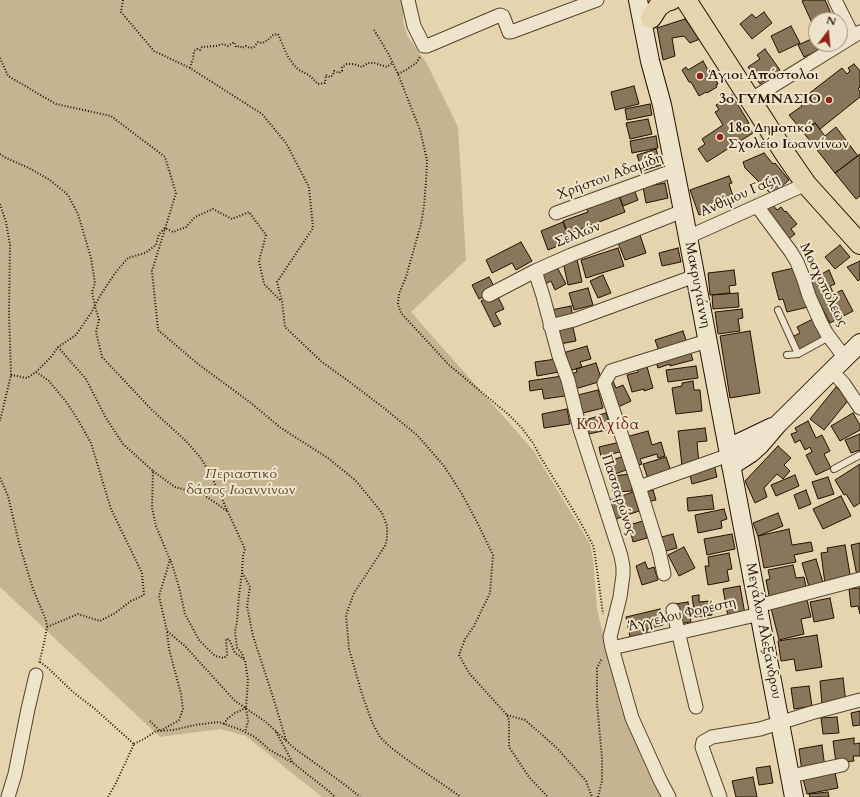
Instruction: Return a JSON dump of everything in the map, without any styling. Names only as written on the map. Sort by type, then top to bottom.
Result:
[{"type":"main road","name":"Μακρυγιάννη","points":[[638,0],[650,61],[662,105],[730,456]]},
{"type":"main road","points":[[650,9],[658,7],[671,0]]},
{"type":"main road","points":[[686,0],[806,184],[860,244]]},
{"type":"main road","name":"Μακρυγιάννη","points":[[650,9],[657,53],[662,105]]},
{"type":"main road","points":[[730,456],[751,453],[756,449],[778,424],[860,343]]},
{"type":"main road","name":"Μεγάλου Αλεξάνδρου","points":[[730,456],[794,797]]},
{"type":"street","points":[[408,0],[414,26],[424,46],[500,14],[510,32],[598,0]]},
{"type":"street","points":[[750,100],[856,34],[835,0]]},
{"type":"street","name":"Χρήστου Αδαμίδη","points":[[556,214],[674,170]]},
{"type":"street","name":"Ανθίμου Γαζη","points":[[688,237],[806,184]]},
{"type":"street","name":"Μοσχοπόλεως","points":[[757,206],[797,262],[821,323],[829,337],[845,358]]},
{"type":"street","name":"Σελλών","points":[[489,295],[534,271],[683,211]]},
{"type":"street","name":"Πασσαρώνος","points":[[534,271],[543,296],[559,356],[568,380],[580,429],[617,542],[622,562],[623,575],[620,597],[610,637],[612,648],[632,718],[669,797]]},
{"type":"street","points":[[550,326],[574,320],[695,276]]},
{"type":"street","points":[[664,574],[659,551],[639,487],[604,383],[611,371],[707,342]]},
{"type":"street","points":[[832,371],[844,384],[860,408]]},
{"type":"street","points":[[639,487],[730,456]]},
{"type":"street","name":"Άγγελου Φορέστη","points":[[612,648],[759,610],[860,579]]},
{"type":"street","points":[[673,610],[696,707]]},
{"type":"street","points":[[8,797],[17,766],[36,675]]},
{"type":"street","points":[[720,797],[702,747],[703,742],[717,736],[753,730],[860,700]]},
{"type":"street","points":[[790,776],[842,765]]},
{"type":"lane","points":[[778,310],[798,354]]},
{"type":"lane","points":[[787,355],[798,354],[829,337]]},
{"type":"lane","points":[[834,469],[860,455]]},
{"type":"path","points":[[123,0],[121,12],[154,51],[190,68],[262,114],[286,143],[309,187],[313,228],[277,282],[282,301],[285,327],[322,362],[417,435],[444,466],[462,494],[493,556],[490,593],[474,626],[465,639],[459,655],[469,673],[507,715],[509,720],[508,747],[529,777],[548,797]]},
{"type":"path","points":[[374,30],[388,53],[398,74],[420,130],[427,160],[424,206],[416,245],[399,294],[399,308],[425,340],[449,365],[509,415],[534,443],[593,545],[605,623],[611,630]]},
{"type":"path","points":[[190,68],[194,59],[194,51],[197,49],[200,50],[202,47],[223,44],[228,46],[234,42],[236,47],[240,46],[242,48],[246,46],[250,48],[254,47],[258,42],[263,43],[274,35],[278,34],[293,64],[299,70],[309,74],[318,84],[325,83],[326,76],[330,77],[333,75],[334,71],[339,73],[342,71],[342,67],[347,64],[354,64],[362,67],[368,63],[374,63],[387,68],[392,63]]},
{"type":"path","points":[[398,74],[416,63],[423,52],[424,46]]},
{"type":"path","points":[[0,58],[8,76],[56,104],[111,116],[165,157],[176,193],[152,271],[158,330],[198,364],[251,402],[281,428],[328,458],[355,480],[382,513],[387,526],[387,539],[385,546],[354,593],[346,615],[349,649],[362,694],[372,722],[380,737],[406,759],[461,797]]},
{"type":"path","points":[[0,154],[50,180],[68,195],[78,214],[91,258],[95,283],[92,292],[94,306],[99,320],[96,332],[102,357],[152,410],[186,440],[200,457],[210,473],[244,549],[235,631],[236,648],[242,653],[245,660],[248,680],[246,708],[248,721],[245,732]]},
{"type":"path","points":[[0,204],[6,222],[10,245],[9,313],[11,375],[0,420]]},
{"type":"path","points":[[165,228],[173,232],[186,227],[195,217],[213,209],[232,219],[249,212],[266,235],[259,261],[264,284],[282,301]]},
{"type":"path","points":[[11,375],[27,378],[36,372],[58,348],[76,335],[115,273],[128,258],[145,252],[156,245],[159,234],[165,228]]},
{"type":"path","points":[[58,348],[86,379],[106,418],[123,444],[153,471],[175,487],[204,495],[228,512]]},
{"type":"path","points":[[36,372],[49,382],[67,403],[91,443],[111,509],[142,573],[144,595],[131,601],[115,613],[100,621],[78,614],[47,627]]},
{"type":"path","points":[[153,471],[152,508],[156,526],[179,586],[184,614],[199,640],[215,656],[224,658],[227,655],[226,639],[229,639],[235,653],[244,659]]},
{"type":"path","points":[[0,478],[8,496],[19,543],[39,606],[46,620],[47,627],[36,675]]},
{"type":"path","points":[[160,731],[179,720],[183,709],[181,694],[169,649],[167,631],[159,596],[170,560]]},
{"type":"path","points":[[242,572],[250,588],[247,606],[252,636],[286,740]]},
{"type":"path","points":[[167,631],[185,646],[235,701],[266,722],[294,748],[360,797]]},
{"type":"path","points":[[598,797],[602,780],[602,758],[597,703],[597,668],[607,650],[612,648]]},
{"type":"path","points":[[40,662],[134,744]]},
{"type":"path","points":[[224,724],[227,719],[246,708]]},
{"type":"path","points":[[507,715],[525,720],[557,748],[586,781],[592,797]]},
{"type":"path","points":[[150,721],[160,731]]},
{"type":"path","points":[[108,797],[134,744],[156,731],[173,730],[195,725],[220,722],[255,737],[270,750],[293,762],[330,792],[334,797]]},
{"type":"path","points":[[275,730],[293,762]]},
{"type":"green space","name":"Περιαστικό δάσος Ιωαννίνων","points":[[0,0],[403,0],[403,22],[407,35],[427,64],[458,127],[466,260],[411,312],[533,450],[590,544],[593,559],[597,609],[620,705],[653,783],[661,797],[322,797],[246,736],[220,729],[160,737],[0,587]]},
{"type":"building","points":[[825,0],[830,12],[808,12],[808,14],[802,1]]},
{"type":"building","points":[[764,12],[772,23],[752,39],[740,24],[752,14],[756,18]]},
{"type":"building","points":[[685,19],[700,39],[690,43],[684,36],[672,38],[675,56],[663,60],[657,28]]},
{"type":"building","points":[[791,26],[800,43],[779,53],[771,36]]},
{"type":"building","points":[[808,41],[808,52],[815,52],[804,57],[798,45]]},
{"type":"building","points":[[765,49],[780,70],[760,84],[748,67],[760,59],[757,55]]},
{"type":"building","name":"Άγιοι Απόστολοι","points":[[703,61],[708,70],[710,69],[718,84],[716,85],[717,87],[699,96],[682,70],[686,67],[688,70]]},
{"type":"building","name":"3ο ΓΥΜΝΑΣΙΟ","points":[[854,64],[860,71],[860,87],[858,89],[860,91],[860,97],[820,129],[815,123],[803,132],[789,115],[802,106],[798,102],[842,68],[847,74],[850,71],[848,68]]},
{"type":"building","points":[[634,86],[639,104],[615,110],[611,92]]},
{"type":"building","points":[[732,95],[749,123],[747,124],[753,133],[707,162],[698,149],[705,144],[702,139],[723,125],[715,112],[719,110],[716,105]]},
{"type":"building","points":[[650,104],[652,115],[627,120],[625,109]]},
{"type":"building","points":[[648,119],[652,134],[630,139],[626,123]]},
{"type":"building","points":[[815,123],[825,136],[836,127],[858,156],[835,173],[803,132]]},
{"type":"building","points":[[656,136],[658,148],[632,153],[630,141]]},
{"type":"building","points":[[656,149],[661,165],[642,171],[637,155]]},
{"type":"building","points":[[764,153],[773,164],[775,163],[789,180],[772,195],[745,168],[743,162]]},
{"type":"building","points":[[860,154],[860,196],[856,199],[835,173]]},
{"type":"building","points":[[729,176],[732,183],[729,184],[735,202],[699,215],[690,190]]},
{"type":"building","points":[[665,183],[668,198],[646,203],[643,187]]},
{"type":"building","points":[[634,189],[638,200],[623,206],[619,195]]},
{"type":"building","points":[[619,196],[625,212],[568,234],[563,221],[588,212],[586,208]]},
{"type":"building","points":[[772,204],[777,210],[781,207],[785,212],[786,211],[797,224],[791,229],[795,234],[786,241],[763,211]]},
{"type":"building","points":[[563,222],[570,241],[548,250],[541,231]]},
{"type":"building","points":[[640,235],[646,253],[625,260],[618,243]]},
{"type":"building","points":[[521,242],[532,261],[516,270],[512,263],[492,273],[486,260]]},
{"type":"building","points":[[840,245],[850,257],[835,269],[825,257]]},
{"type":"building","points":[[618,248],[624,266],[586,278],[581,260]]},
{"type":"building","points":[[678,248],[681,262],[662,266],[659,253]]},
{"type":"building","points":[[577,259],[582,282],[568,285],[563,262]]},
{"type":"building","points":[[860,261],[860,279],[858,281],[847,267]]},
{"type":"building","points":[[557,267],[566,284],[555,290],[551,281],[545,284],[539,272]]},
{"type":"building","points":[[798,267],[808,307],[787,312],[783,299],[779,300],[772,273]]},
{"type":"building","points":[[734,270],[736,285],[729,286],[730,293],[710,295],[708,273]]},
{"type":"building","points":[[829,270],[835,284],[830,286],[834,294],[842,290],[853,311],[830,323],[808,281]]},
{"type":"building","points":[[603,275],[611,293],[598,298],[590,281]]},
{"type":"building","points":[[489,277],[496,290],[479,299],[472,285]]},
{"type":"building","points":[[588,288],[593,305],[574,310],[569,293]]},
{"type":"building","points":[[496,293],[504,309],[495,313],[501,324],[494,327],[481,301]]},
{"type":"building","points":[[738,293],[739,307],[713,309],[712,295]]},
{"type":"building","points":[[571,306],[573,319],[554,323],[551,310]]},
{"type":"building","points":[[742,309],[743,318],[738,319],[740,331],[718,334],[715,312]]},
{"type":"building","points":[[813,319],[822,339],[798,350],[792,337],[800,333],[797,327]]},
{"type":"building","points":[[572,323],[576,341],[560,344],[556,326]]},
{"type":"building","points":[[683,331],[688,346],[660,354],[655,340]]},
{"type":"building","points":[[750,331],[760,393],[730,398],[720,336]]},
{"type":"building","points":[[587,346],[591,359],[580,362],[582,367],[569,371],[563,353]]},
{"type":"building","points":[[689,348],[693,360],[670,366],[670,364],[658,368],[655,359]]},
{"type":"building","points":[[556,359],[559,372],[537,376],[535,362]]},
{"type":"building","points":[[596,363],[602,381],[575,389],[571,374],[577,372],[576,369]]},
{"type":"building","points":[[646,363],[653,388],[644,391],[644,389],[632,392],[627,375],[638,372],[637,366]]},
{"type":"building","points":[[696,366],[698,378],[668,382],[666,370]]},
{"type":"building","points":[[562,376],[565,396],[544,399],[542,389],[530,391],[529,381]]},
{"type":"building","points":[[613,381],[616,388],[623,385],[631,401],[616,408],[605,384]]},
{"type":"building","points":[[693,381],[694,390],[700,390],[702,411],[676,414],[672,388],[682,386],[682,383]]},
{"type":"building","points":[[836,387],[850,398],[824,430],[810,419]]},
{"type":"building","points":[[598,390],[603,408],[583,413],[578,395]]},
{"type":"building","points":[[567,409],[570,424],[544,428],[542,414]]},
{"type":"building","points":[[606,413],[611,429],[589,434],[585,420]]},
{"type":"building","points":[[853,413],[860,425],[860,430],[840,441],[831,426]]},
{"type":"building","points":[[808,421],[816,438],[822,435],[830,451],[824,454],[831,468],[816,475],[806,455],[812,452],[810,447],[805,450],[800,440],[795,443],[791,434],[797,432],[795,428]]},
{"type":"building","points":[[705,428],[707,441],[697,442],[699,464],[682,466],[678,431]]},
{"type":"building","points":[[648,431],[652,445],[661,442],[665,456],[658,458],[657,454],[640,459],[642,464],[635,466],[626,437]]},
{"type":"building","points":[[860,434],[860,450],[851,453],[845,440]]},
{"type":"building","points":[[620,442],[623,451],[601,457],[599,447]]},
{"type":"building","points":[[778,446],[791,458],[784,465],[790,471],[783,479],[777,474],[764,488],[767,497],[755,503],[745,481]]},
{"type":"building","points":[[624,456],[629,469],[615,474],[606,468],[604,463]]},
{"type":"building","points":[[666,457],[671,471],[648,479],[643,464]]},
{"type":"building","points":[[714,464],[717,477],[692,484],[689,471]]},
{"type":"building","points":[[860,464],[860,503],[854,507],[846,494],[844,495],[835,480]]},
{"type":"building","points":[[631,474],[632,491],[613,492],[612,476]]},
{"type":"building","points":[[795,475],[799,486],[776,496],[771,485]]},
{"type":"building","points":[[828,477],[834,494],[818,499],[812,482]]},
{"type":"building","points":[[653,490],[656,500],[647,502],[644,492]]},
{"type":"building","points":[[806,490],[811,504],[799,509],[794,495]]},
{"type":"building","points":[[633,492],[639,511],[616,519],[610,500]]},
{"type":"building","points":[[712,495],[714,509],[688,511],[687,498]]},
{"type":"building","points":[[841,496],[851,516],[823,529],[813,509]]},
{"type":"building","points":[[724,509],[727,519],[721,521],[722,528],[698,533],[695,515]]},
{"type":"building","points":[[778,513],[783,526],[758,536],[753,523]]},
{"type":"building","points":[[643,521],[647,538],[633,542],[629,525]]},
{"type":"building","points":[[789,529],[792,545],[811,542],[813,551],[794,555],[796,562],[764,568],[758,536]]},
{"type":"building","points":[[673,534],[677,548],[662,552],[658,538]]},
{"type":"building","points":[[732,534],[735,549],[707,555],[704,539]]},
{"type":"building","points":[[860,543],[860,575],[857,576],[851,545]]},
{"type":"building","points":[[845,545],[851,580],[825,584],[821,553],[828,552],[827,548]]},
{"type":"building","points":[[684,547],[695,568],[679,576],[668,555]]},
{"type":"building","points":[[729,553],[732,569],[727,570],[729,581],[708,585],[705,566],[709,566],[708,557]]},
{"type":"building","points":[[816,559],[824,586],[810,590],[802,563]]},
{"type":"building","points":[[645,562],[648,569],[654,567],[658,580],[642,585],[636,566]]},
{"type":"building","points":[[793,565],[796,578],[804,577],[807,592],[770,600],[766,580],[770,579],[768,570]]},
{"type":"building","points":[[740,586],[745,614],[728,617],[723,589]]},
{"type":"building","points":[[860,588],[860,614],[858,606],[851,607],[849,589]]},
{"type":"building","points":[[699,595],[699,602],[710,601],[712,615],[695,617],[692,596]]},
{"type":"building","points":[[830,598],[834,618],[814,622],[810,602]]},
{"type":"building","points":[[807,600],[811,617],[801,619],[804,634],[779,640],[771,608]]},
{"type":"building","points":[[688,602],[691,622],[678,624],[675,604]]},
{"type":"building","points":[[660,609],[663,625],[647,629],[647,633],[630,637],[626,617]]},
{"type":"building","points":[[817,635],[822,667],[796,671],[794,659],[781,661],[778,641]]},
{"type":"building","points":[[843,678],[846,703],[822,705],[820,681]]},
{"type":"building","points":[[809,686],[812,706],[794,709],[791,688]]},
{"type":"building","points":[[860,711],[860,725],[853,726],[851,713]]},
{"type":"building","points":[[837,717],[839,733],[823,734],[821,718]]},
{"type":"building","points":[[854,738],[854,744],[860,743],[860,756],[853,756],[854,761],[836,763],[833,741]]},
{"type":"building","points":[[822,745],[825,768],[802,772],[799,749]]},
{"type":"building","points":[[770,766],[773,783],[759,785],[756,768]]},
{"type":"building","points":[[835,772],[838,788],[807,794],[803,779]]},
{"type":"building","points":[[753,777],[757,797],[736,797],[732,781]]},
{"type":"building","points":[[828,792],[829,797],[810,797],[809,794]]},
{"type":"place","name":"Άγιοι Απόστολοι","points":[[700,76]]},
{"type":"place","name":"3ο ΓΥΜΝΑΣΙΟ","points":[[829,100]]},
{"type":"place","name":"18ο Δημοτικό Σχολείο Ιωαννίνων","points":[[720,137]]},
{"type":"district","name":"Κολχίδα","points":[[608,426]]}]
